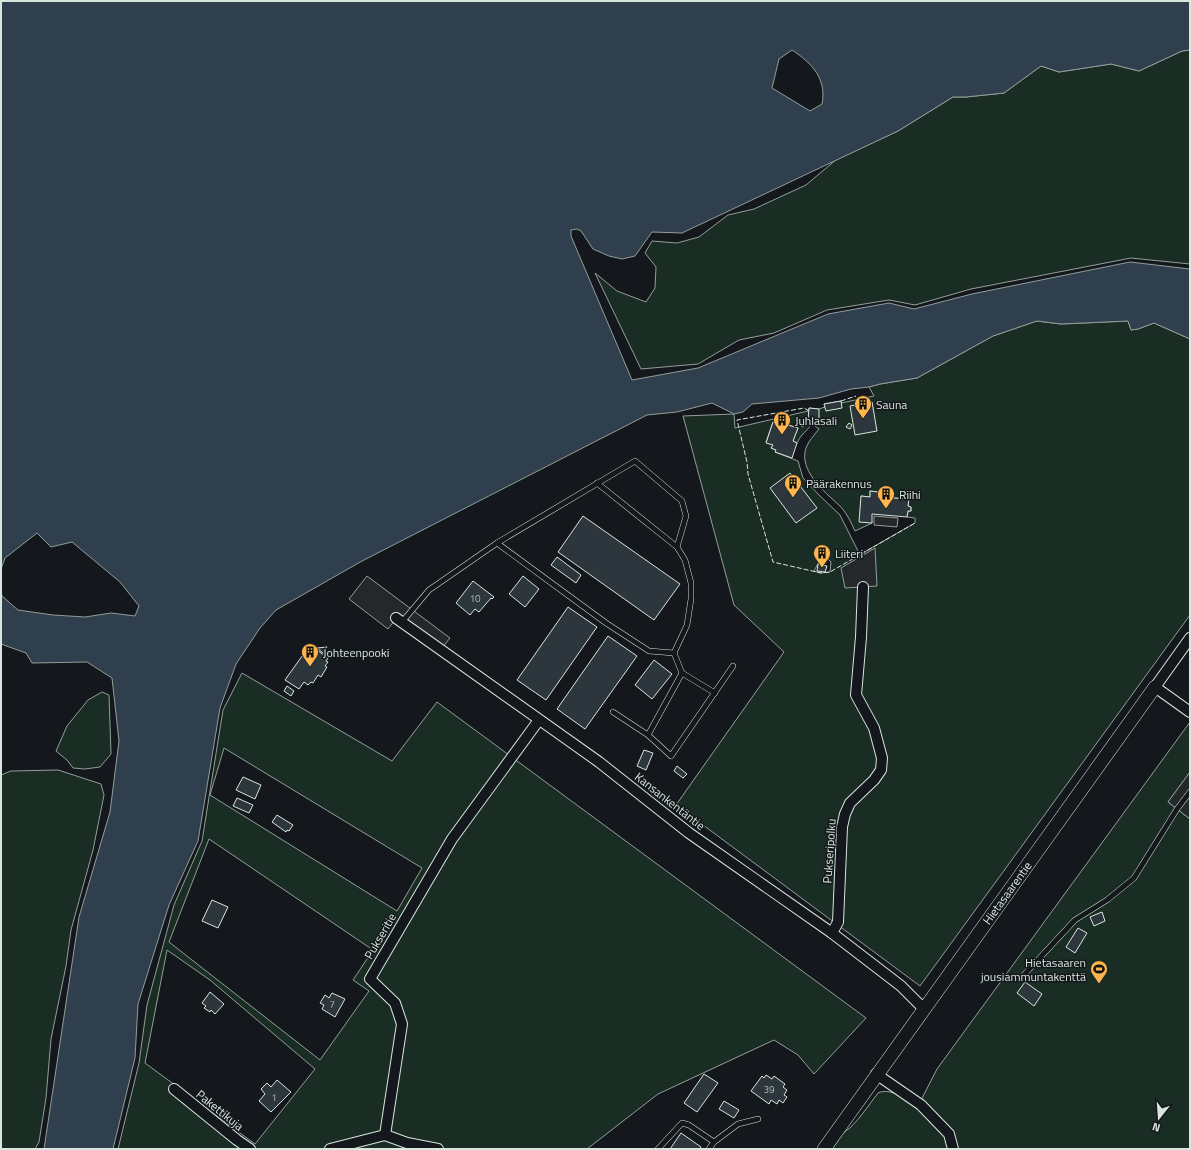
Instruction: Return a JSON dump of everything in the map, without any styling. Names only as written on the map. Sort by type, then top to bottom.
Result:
[{"type":"street","name":"Pukseripolku","points":[[832,933],[838,922],[842,827],[845,814],[853,799],[874,780],[881,770],[882,758],[874,728],[856,696],[861,637],[863,587]]},
{"type":"street","name":"Kansankentäntie","points":[[399,620],[599,762],[689,833],[832,933],[901,986],[924,1009]]},
{"type":"street","name":"Hietasaarentie","points":[[824,1149],[876,1074],[1190,638]]},
{"type":"street","points":[[1155,687],[1190,712]]},
{"type":"street","name":"Pukseritie","points":[[385,1135],[402,1024],[395,1003],[370,979],[452,839],[539,720]]},
{"type":"street","points":[[876,1074],[921,1105],[949,1134],[953,1149]]},
{"type":"street","name":"Pakettikuja","points":[[174,1089],[250,1149]]},
{"type":"street","points":[[330,1149],[385,1135],[407,1143],[438,1149]]},
{"type":"lane","points":[[399,620],[429,590],[497,543],[635,461],[682,501],[686,516],[677,547]]},
{"type":"lane","points":[[597,483],[677,547],[685,560],[691,584],[691,599],[686,626],[674,653],[682,673],[715,693]]},
{"type":"lane","points":[[497,543],[606,623],[649,651],[674,653]]},
{"type":"lane","points":[[613,712],[648,735],[671,756],[733,666]]},
{"type":"lane","points":[[648,735],[682,673]]},
{"type":"lane","points":[[1021,978],[1075,920],[1107,900],[1134,878],[1177,809],[1190,792]]},
{"type":"lane","points":[[709,1149],[714,1142],[738,1124],[758,1119]]},
{"type":"lane","points":[[658,1149],[682,1122],[714,1142]]},
{"type":"green space","points":[[1190,50],[1190,264],[1131,258],[971,289],[915,305],[889,300],[827,310],[774,333],[739,340],[698,364],[641,369],[595,273],[617,291],[646,302],[655,288],[656,267],[645,253],[652,241],[677,243],[699,237],[728,215],[754,209],[806,185],[837,159],[898,131],[953,97],[1004,93],[1041,66],[1059,72],[1111,64],[1139,71],[1182,51]]},
{"type":"green space","points":[[1037,321],[1061,324],[1128,321],[1131,330],[1154,323],[1190,339],[1190,615],[920,986],[676,805],[784,652],[734,605],[683,416],[734,414],[735,428],[808,411],[809,408],[819,409],[825,407],[824,404],[841,401],[841,403],[874,396],[869,387],[917,378],[993,336]],"holes":[[[773,422],[798,428],[793,441],[797,443],[800,437],[812,424],[819,429],[810,440],[806,450],[806,464],[809,472],[818,485],[841,507],[849,518],[855,531],[872,523],[861,496],[870,497],[870,491],[878,492],[878,497],[908,499],[908,506],[911,507],[911,511],[908,511],[907,517],[915,518],[915,523],[852,559],[852,557],[859,553],[840,515],[803,478],[798,461],[775,452],[776,450],[771,448],[773,445],[766,442]],[[828,559],[831,562],[830,572],[821,573],[814,571],[820,560]]]},
{"type":"green space","points":[[242,673],[392,761],[437,702],[866,1018],[814,1074],[798,1055],[774,1040],[658,1094],[587,1149],[118,1149],[139,1063],[147,1005],[174,905],[202,841],[223,710]],"holes":[[[224,748],[422,868],[397,911],[210,795]],[[209,839],[373,950],[353,980],[369,991],[320,1060],[169,942]],[[167,950],[210,980],[315,1069],[255,1144],[145,1063]]]},
{"type":"green space","points":[[102,692],[109,695],[111,754],[100,767],[85,769],[73,768],[67,760],[56,751],[67,726],[88,700]]},
{"type":"green space","points":[[1190,722],[1190,772],[1168,802],[1190,819],[1190,1149],[832,1149],[843,1133],[860,1117],[878,1093],[893,1093],[918,1106],[937,1069]]},
{"type":"green space","points":[[58,770],[101,784],[104,795],[93,850],[71,930],[66,966],[51,1039],[46,1098],[39,1142],[35,1149],[1,1149],[1,775],[11,771]]},
{"type":"shaded area","points":[[874,516],[898,518],[897,527],[874,525]]},
{"type":"shaded area","points":[[875,548],[877,586],[845,588],[841,568]]},
{"type":"shaded area","points":[[367,576],[450,638],[442,648],[398,616],[388,629],[349,599]]},
{"type":"shaded area","points":[[1190,772],[1190,819],[1168,802]]},
{"type":"water","points":[[1,1],[1190,1],[1190,50],[1182,51],[1139,71],[1111,64],[1059,72],[1041,66],[1004,93],[953,97],[898,131],[682,233],[652,232],[635,256],[622,259],[609,256],[593,249],[581,231],[577,229],[571,230],[571,236],[632,380],[698,368],[828,314],[889,303],[914,309],[972,294],[1130,262],[1190,269],[1190,339],[1154,323],[1131,330],[1128,321],[1061,324],[1037,321],[993,336],[917,378],[851,389],[819,398],[752,404],[743,412],[734,414],[712,403],[677,412],[647,415],[362,561],[276,610],[260,628],[236,664],[220,708],[198,841],[169,905],[138,1004],[135,1058],[113,1149],[44,1149],[79,917],[110,812],[119,741],[112,678],[87,662],[32,663],[26,653],[1,644],[1,592],[2,596],[18,610],[53,615],[85,617],[111,613],[135,616],[139,606],[120,582],[72,542],[51,547],[37,533],[5,558],[1,569]],"holes":[[[792,50],[812,66],[820,79],[822,87],[822,104],[810,111],[772,88],[779,59]]]},
{"type":"building","points":[[841,401],[842,408],[826,411],[824,404]]},
{"type":"building","name":"Sauna","points":[[872,402],[877,431],[855,435],[850,406]]},
{"type":"building","points":[[809,408],[819,409],[819,421],[808,420]]},
{"type":"building","points":[[805,420],[807,424],[802,427],[800,423]]},
{"type":"building","name":"Juhlasali","points":[[773,422],[798,428],[793,441],[797,443],[792,458],[775,452],[776,450],[771,448],[773,445],[766,443]]},
{"type":"building","points":[[849,423],[852,425],[850,429],[846,427]]},
{"type":"building","name":"Päärakennus","points":[[790,473],[817,508],[796,523],[770,488]]},
{"type":"building","name":"Riihi","points":[[870,491],[878,492],[878,497],[909,499],[908,506],[911,507],[911,511],[908,511],[907,517],[872,514],[872,523],[859,522],[861,496],[870,497]]},
{"type":"building","points":[[583,516],[680,584],[654,620],[558,552]]},
{"type":"building","points":[[557,557],[581,575],[576,583],[551,565]]},
{"type":"building","name":"Liiteri","points":[[818,564],[827,566],[825,572],[817,571]]},
{"type":"building","points":[[523,576],[539,589],[525,607],[509,594]]},
{"type":"building","points":[[473,581],[494,597],[492,599],[491,598],[479,612],[475,609],[470,615],[456,603]]},
{"type":"building","points":[[568,607],[597,627],[546,700],[517,680]]},
{"type":"building","points":[[608,636],[637,656],[585,729],[557,709]]},
{"type":"building","name":"Johteenpooki","points":[[310,645],[328,658],[326,661],[328,662],[325,666],[327,667],[321,677],[318,675],[313,683],[311,682],[308,685],[304,682],[299,689],[285,680]]},
{"type":"building","points":[[327,647],[323,653],[317,648]]},
{"type":"building","points":[[654,660],[672,674],[652,699],[635,685]]},
{"type":"building","points":[[287,686],[294,691],[291,696],[284,691]]},
{"type":"building","points":[[644,750],[653,753],[646,770],[637,766]]},
{"type":"building","points":[[677,766],[687,774],[683,778],[674,771]]},
{"type":"building","points":[[243,777],[261,785],[255,799],[236,790]]},
{"type":"building","points":[[237,798],[253,805],[249,813],[233,806]]},
{"type":"building","points":[[277,815],[293,825],[289,831],[287,830],[286,832],[272,822]]},
{"type":"building","points":[[212,900],[228,907],[218,928],[202,921]]},
{"type":"building","points":[[1102,912],[1105,921],[1094,926],[1090,917]]},
{"type":"building","points":[[1078,928],[1087,933],[1075,953],[1066,947]]},
{"type":"building","points":[[1025,982],[1042,994],[1034,1006],[1017,993]]},
{"type":"building","points":[[210,992],[224,1004],[215,1014],[211,1010],[210,1012],[204,1008],[206,1006],[202,1003]]},
{"type":"building","points":[[332,993],[345,999],[335,1017],[322,1009],[324,1005],[320,1003],[325,995],[329,998]]},
{"type":"building","points":[[704,1074],[718,1083],[697,1112],[684,1103]]},
{"type":"building","points":[[766,1075],[772,1079],[774,1076],[785,1084],[783,1087],[787,1090],[784,1095],[787,1097],[783,1103],[779,1100],[777,1104],[771,1100],[769,1104],[751,1091],[762,1076],[764,1078]]},
{"type":"building","points":[[277,1080],[291,1092],[271,1112],[259,1101],[265,1094],[261,1089],[267,1083],[271,1087]]},
{"type":"building","points":[[724,1101],[739,1110],[734,1118],[719,1109]]},
{"type":"building","points":[[681,1133],[701,1147],[700,1149],[670,1149]]},
{"type":"fence","points":[[841,401],[856,396]]},
{"type":"fence","points":[[809,411],[804,408],[737,420],[747,462],[748,474],[773,562],[821,573],[830,572],[915,523]]},
{"type":"place","name":"Sauna","points":[[863,419]]},
{"type":"place","name":"Juhlasali","points":[[782,435]]},
{"type":"place","name":"Päärakennus","points":[[793,498]]},
{"type":"place","name":"Riihi","points":[[886,509]]},
{"type":"place","name":"Liiteri","points":[[822,568]]},
{"type":"place","name":"Johteenpooki","points":[[310,667]]},
{"type":"place","name":"Hietasaaren jousiammuntakenttä","points":[[1099,984]]}]
